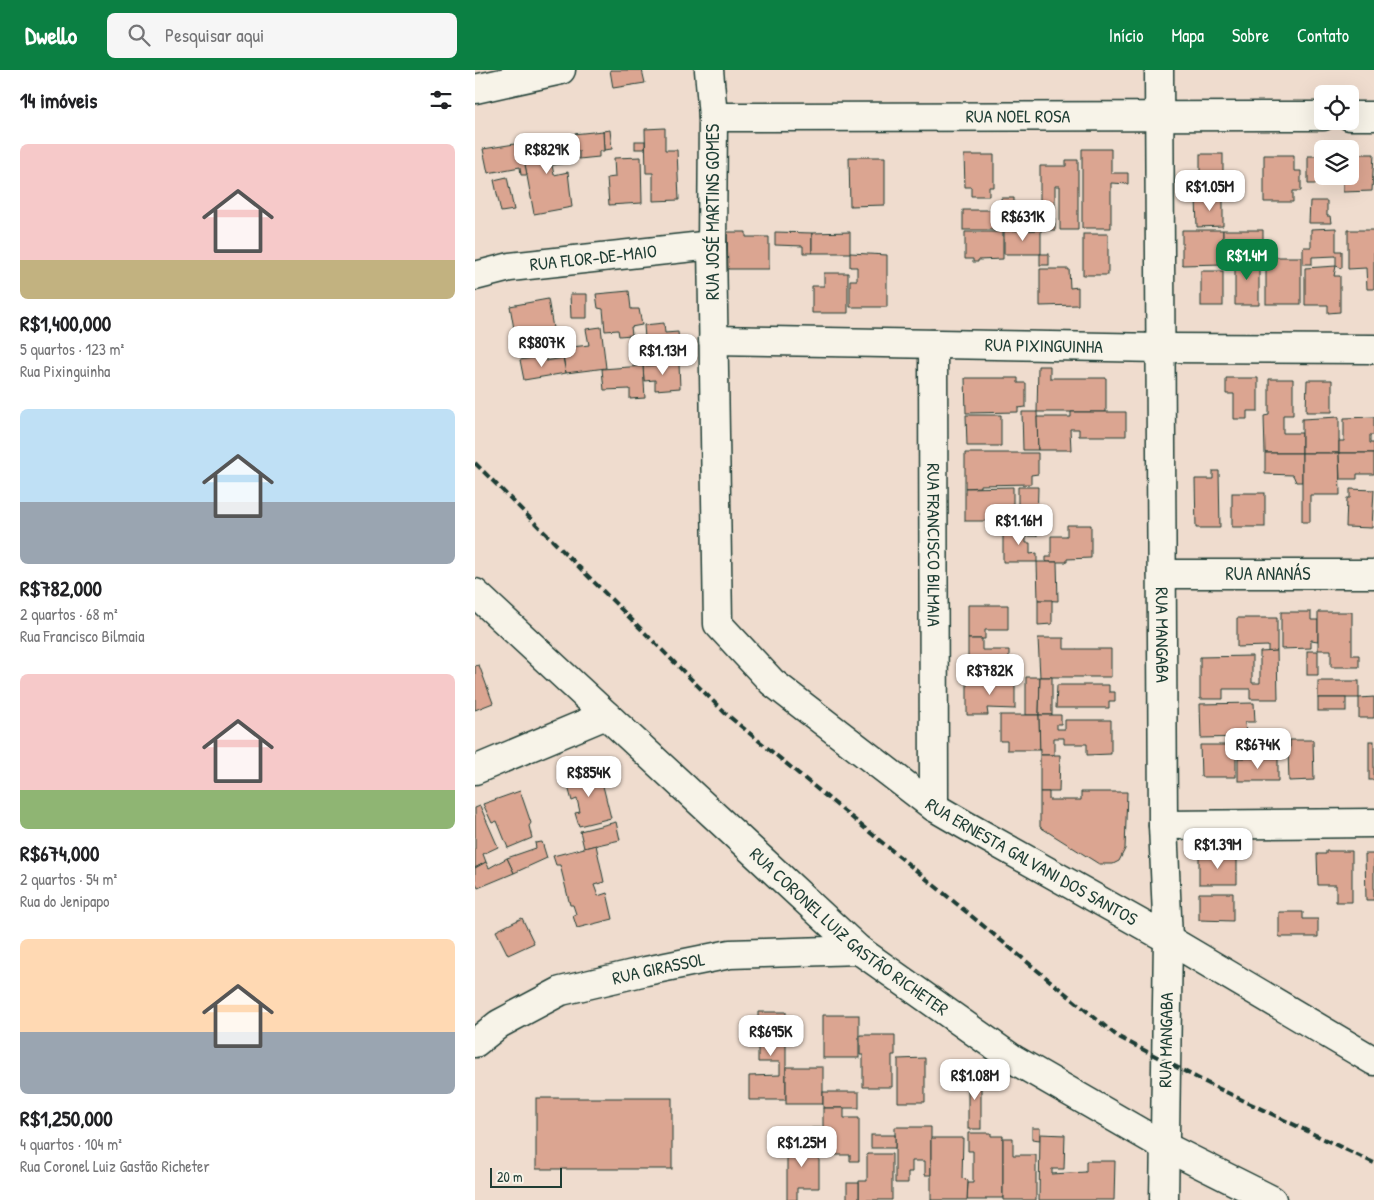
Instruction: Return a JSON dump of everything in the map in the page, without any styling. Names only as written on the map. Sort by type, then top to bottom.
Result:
[{"type":"street","points":[[475,89],[561,70]]},
{"type":"street","name":"RUA JOSÉ MARTINS GOMES","points":[[709,70],[713,117],[712,245],[717,624]]},
{"type":"street","name":"RUA MANGABA","points":[[1159,70],[1163,825],[1168,939],[1165,1200]]},
{"type":"street","name":"RUA NOEL ROSA","points":[[713,117],[1314,116]]},
{"type":"street","points":[[1359,116],[1374,116]]},
{"type":"street","name":"RUA FLOR-DE-MAIO","points":[[475,276],[510,267],[712,245]]},
{"type":"street","name":"RUA PIXINGUINHA","points":[[713,340],[1160,348],[1374,349]]},
{"type":"street","name":"RUA FRANCISCO BILMAIA","points":[[933,344],[934,807]]},
{"type":"street","name":"RUA ANANÁS","points":[[1161,574],[1374,574]]},
{"type":"street","name":"RUA CORONEL LUIZ GASTÃO RICHETER","points":[[475,594],[859,950],[1013,1059],[1165,1146],[1272,1200]]},
{"type":"street","name":"RUA ERNESTA GALVANI DOS SANTOS","points":[[717,624],[772,682],[934,807],[1168,939],[1374,1061]]},
{"type":"street","points":[[475,770],[606,715]]},
{"type":"street","points":[[1163,825],[1374,823]]},
{"type":"street","name":"RUA GIRASSOL","points":[[475,1043],[499,1024],[561,991],[730,954],[859,950]]},
{"type":"building","points":[[610,70],[642,70],[645,83],[613,88]]},
{"type":"building","points":[[665,128],[665,150],[677,150],[679,200],[653,201],[653,173],[646,173],[645,129]]},
{"type":"building","points":[[610,130],[612,149],[604,150],[603,131]]},
{"type":"building","points":[[603,131],[604,151],[599,151],[599,157],[579,159],[579,151],[566,152],[563,135]]},
{"type":"building","points":[[563,135],[567,163],[553,165],[553,160],[543,162],[544,167],[552,165],[554,175],[568,172],[572,207],[534,214],[521,143]]},
{"type":"building","points":[[635,141],[645,141],[645,149],[635,149]]},
{"type":"building","points":[[521,143],[527,175],[521,175],[520,167],[488,173],[483,149]]},
{"type":"building","points":[[1082,149],[1111,149],[1111,173],[1128,173],[1128,184],[1111,183],[1111,228],[1082,228]]},
{"type":"building","points":[[1200,154],[1223,154],[1223,193],[1200,193]]},
{"type":"building","points":[[1359,154],[1374,154],[1372,191],[1343,192],[1343,185],[1359,185]]},
{"type":"building","points":[[964,155],[994,155],[994,187],[989,187],[989,196],[971,196],[971,187],[965,187]]},
{"type":"building","points":[[1264,155],[1294,155],[1294,171],[1301,171],[1301,191],[1293,191],[1293,202],[1264,202]]},
{"type":"building","points":[[1308,156],[1314,156],[1314,184],[1308,184]]},
{"type":"building","points":[[641,157],[642,203],[609,205],[607,178],[615,177],[614,158]]},
{"type":"building","points":[[849,157],[885,157],[885,205],[850,206]]},
{"type":"building","points":[[1066,160],[1078,160],[1078,230],[1060,230],[1060,186],[1055,186],[1055,230],[1040,230],[1040,166],[1066,166]]},
{"type":"building","points":[[507,177],[514,210],[501,212],[494,180]]},
{"type":"building","points":[[1001,198],[1014,198],[1014,204],[1038,204],[1038,228],[1001,229]]},
{"type":"building","points":[[1196,198],[1223,198],[1223,226],[1197,227]]},
{"type":"building","points":[[1310,201],[1327,201],[1327,216],[1330,216],[1331,223],[1309,223]]},
{"type":"building","points":[[963,210],[1001,210],[1001,230],[963,230]]},
{"type":"building","points":[[1336,228],[1336,251],[1342,251],[1342,268],[1336,266],[1336,256],[1312,257],[1312,264],[1303,264],[1303,247],[1311,247],[1311,229]]},
{"type":"building","points":[[1041,230],[1041,254],[1004,254],[1004,231]]},
{"type":"building","points":[[1182,230],[1223,230],[1223,264],[1182,265]]},
{"type":"building","points":[[1223,230],[1263,230],[1263,241],[1252,241],[1252,248],[1223,248]]},
{"type":"building","points":[[1348,230],[1374,230],[1374,289],[1367,289],[1366,268],[1348,269]]},
{"type":"building","points":[[727,232],[746,232],[746,237],[769,237],[769,269],[728,269]]},
{"type":"building","points":[[775,232],[812,233],[812,253],[803,253],[803,246],[775,245]]},
{"type":"building","points":[[850,232],[850,253],[812,253],[812,233]]},
{"type":"building","points":[[965,232],[1003,232],[1003,259],[973,262],[973,259],[965,259]]},
{"type":"building","points":[[1083,234],[1108,234],[1108,275],[1083,275]]},
{"type":"building","points":[[850,253],[887,255],[887,307],[850,307],[850,280],[857,280],[857,267],[850,267]]},
{"type":"building","points":[[1040,254],[1049,254],[1049,265],[1040,265]]},
{"type":"building","points":[[1235,257],[1259,258],[1259,305],[1235,305]]},
{"type":"building","points":[[1266,257],[1301,257],[1301,304],[1266,304]]},
{"type":"building","points":[[1336,266],[1334,276],[1340,276],[1340,312],[1328,313],[1328,305],[1305,305],[1305,268]]},
{"type":"building","points":[[1040,269],[1069,269],[1070,288],[1078,287],[1078,305],[1040,306]]},
{"type":"building","points":[[1201,271],[1223,271],[1223,306],[1201,306]]},
{"type":"building","points":[[824,273],[848,273],[848,313],[812,313],[812,286],[824,286]]},
{"type":"building","points":[[629,291],[631,309],[639,309],[642,325],[631,327],[632,335],[619,336],[618,330],[605,331],[603,309],[598,308],[596,294]]},
{"type":"building","points":[[570,294],[587,294],[587,318],[571,318]]},
{"type":"building","points":[[548,299],[554,342],[532,346],[531,340],[524,342],[521,328],[514,329],[510,306]]},
{"type":"building","points":[[664,323],[665,333],[678,332],[681,364],[647,366],[644,325]]},
{"type":"building","points":[[601,327],[606,368],[566,373],[559,333],[570,331],[572,347],[589,345],[586,329]]},
{"type":"building","points":[[546,356],[546,361],[563,358],[566,373],[524,380],[520,360]]},
{"type":"building","points":[[679,364],[680,388],[655,390],[655,380],[644,381],[643,366]]},
{"type":"building","points":[[643,366],[645,398],[630,399],[630,389],[604,390],[602,369]]},
{"type":"building","points":[[1038,366],[1050,366],[1050,378],[1106,378],[1106,412],[1037,412]]},
{"type":"building","points":[[965,378],[1018,378],[1018,383],[1026,383],[1026,407],[1018,408],[1018,412],[966,413]]},
{"type":"building","points":[[1226,378],[1258,378],[1258,411],[1247,411],[1247,419],[1234,419],[1234,394],[1226,394]]},
{"type":"building","points":[[1269,379],[1293,379],[1293,415],[1283,415],[1283,433],[1302,433],[1302,453],[1265,453],[1264,416],[1269,415]]},
{"type":"building","points":[[1307,380],[1332,380],[1332,412],[1306,412]]},
{"type":"building","points":[[1022,412],[1037,412],[1038,450],[1023,450]]},
{"type":"building","points":[[1071,412],[1126,412],[1126,436],[1079,436],[1079,429],[1070,429],[1071,450],[1038,450],[1037,417],[1071,417]]},
{"type":"building","points":[[966,415],[1001,415],[1001,446],[967,446]]},
{"type":"building","points":[[1339,417],[1339,453],[1302,453],[1302,419]]},
{"type":"building","points":[[1374,417],[1374,435],[1370,435],[1370,443],[1374,443],[1374,453],[1339,453],[1339,441],[1344,441],[1344,418]]},
{"type":"building","points":[[965,453],[1038,453],[1038,474],[1031,475],[1031,484],[980,485],[980,487],[965,488]]},
{"type":"building","points":[[1265,453],[1302,453],[1302,482],[1296,482],[1293,475],[1265,474]]},
{"type":"building","points":[[1302,453],[1339,453],[1340,495],[1310,495],[1310,522],[1302,522]]},
{"type":"building","points":[[1339,453],[1374,453],[1374,474],[1357,474],[1357,479],[1340,479]]},
{"type":"building","points":[[1213,471],[1219,471],[1220,528],[1196,528],[1195,479],[1213,479]]},
{"type":"building","points":[[1013,487],[1013,521],[965,521],[965,488]]},
{"type":"building","points":[[1018,487],[1038,487],[1037,525],[1018,526]]},
{"type":"building","points":[[1350,489],[1374,490],[1372,528],[1346,527],[1347,498],[1350,498]]},
{"type":"building","points":[[1232,493],[1265,493],[1265,527],[1232,527]]},
{"type":"building","points":[[1027,525],[1037,525],[1037,536],[1026,536],[1026,543],[1030,543],[1030,554],[1037,553],[1037,562],[1003,562],[1003,531],[1027,531]]},
{"type":"building","points":[[1067,525],[1091,525],[1091,558],[1067,559],[1067,562],[1046,562],[1046,557],[1051,557],[1051,536],[1067,536]]},
{"type":"building","points":[[1037,562],[1057,562],[1058,601],[1038,600]]},
{"type":"building","points":[[1038,600],[1052,600],[1052,624],[1038,625]]},
{"type":"building","points":[[968,605],[1008,605],[1008,630],[985,630],[985,639],[968,639]]},
{"type":"building","points":[[1281,612],[1311,612],[1311,620],[1318,620],[1318,641],[1311,640],[1311,648],[1281,649]]},
{"type":"building","points":[[1318,612],[1352,612],[1352,655],[1359,655],[1359,667],[1331,667],[1331,650],[1318,650]]},
{"type":"building","points":[[1237,618],[1277,618],[1277,651],[1268,652],[1268,646],[1237,647]]},
{"type":"building","points":[[1038,638],[1064,638],[1064,649],[1111,649],[1111,677],[1040,677]]},
{"type":"building","points":[[968,639],[982,639],[982,650],[1009,650],[1009,672],[968,673]]},
{"type":"building","points":[[1277,651],[1278,699],[1250,699],[1250,689],[1223,689],[1223,699],[1200,699],[1200,657],[1252,656],[1252,683],[1260,683],[1260,652]]},
{"type":"building","points":[[1307,651],[1318,651],[1318,675],[1307,675]]},
{"type":"building","points":[[479,665],[493,703],[475,710],[475,666]]},
{"type":"building","points":[[1026,677],[1040,677],[1039,715],[1026,715]]},
{"type":"building","points":[[1040,677],[1052,677],[1052,715],[1039,715]]},
{"type":"building","points":[[967,681],[1015,681],[1015,709],[987,708],[988,715],[967,715]]},
{"type":"building","points":[[1318,681],[1359,681],[1359,698],[1318,698]]},
{"type":"building","points":[[1057,685],[1109,685],[1109,692],[1115,692],[1115,701],[1109,701],[1109,708],[1056,708]]},
{"type":"building","points":[[1374,697],[1374,718],[1359,718],[1359,698]]},
{"type":"building","points":[[1318,698],[1346,698],[1346,711],[1318,711]]},
{"type":"building","points":[[1254,703],[1255,722],[1245,722],[1246,737],[1201,738],[1200,704]]},
{"type":"building","points":[[1000,715],[1039,715],[1040,750],[1007,750],[1007,741],[1000,741]]},
{"type":"building","points":[[1039,715],[1061,715],[1061,724],[1057,724],[1057,729],[1065,729],[1065,720],[1111,720],[1111,754],[1087,755],[1087,744],[1064,744],[1064,738],[1054,738],[1054,755],[1040,755]]},
{"type":"building","points":[[1290,740],[1313,740],[1314,780],[1289,781],[1288,749],[1290,747]]},
{"type":"building","points":[[1369,741],[1374,741],[1374,780],[1369,780]]},
{"type":"building","points":[[1278,742],[1285,742],[1285,754],[1278,754]]},
{"type":"building","points":[[1200,745],[1236,745],[1236,777],[1201,777]]},
{"type":"building","points":[[1040,755],[1060,755],[1059,792],[1040,792]]},
{"type":"building","points":[[1238,758],[1278,758],[1278,781],[1238,781]]},
{"type":"building","points":[[599,770],[611,818],[579,826],[575,813],[580,812],[577,799],[572,801],[566,779]]},
{"type":"building","points":[[520,791],[531,823],[529,826],[532,838],[508,848],[497,821],[492,823],[483,804]]},
{"type":"building","points":[[1040,792],[1049,792],[1049,800],[1081,800],[1081,792],[1127,792],[1125,849],[1119,861],[1113,864],[1099,864],[1040,827]]},
{"type":"building","points":[[480,806],[498,847],[483,854],[486,862],[475,868],[475,808]]},
{"type":"building","points":[[616,822],[620,840],[584,848],[580,831]]},
{"type":"building","points":[[542,842],[547,858],[514,873],[507,858],[536,848],[535,843]]},
{"type":"building","points":[[596,845],[604,882],[594,885],[598,896],[607,893],[613,919],[577,928],[573,916],[576,914],[573,905],[570,905],[560,865],[556,865],[553,856]]},
{"type":"building","points":[[1326,851],[1352,851],[1352,902],[1336,902],[1336,885],[1318,885],[1317,854],[1326,854]]},
{"type":"building","points":[[1365,854],[1374,854],[1374,900],[1366,900]]},
{"type":"building","points":[[1199,856],[1237,857],[1237,884],[1199,884]]},
{"type":"building","points":[[507,858],[514,873],[478,888],[475,882],[475,868],[486,862],[489,868]]},
{"type":"building","points":[[1199,893],[1233,893],[1233,921],[1199,920]]},
{"type":"building","points":[[1279,912],[1303,912],[1303,919],[1318,919],[1318,937],[1279,937]]},
{"type":"building","points":[[522,918],[534,943],[508,955],[496,931]]},
{"type":"building","points":[[758,1012],[786,1012],[786,1100],[749,1100],[749,1076],[780,1075],[780,1062],[758,1062]]},
{"type":"building","points":[[823,1015],[859,1015],[859,1058],[823,1058]]},
{"type":"building","points":[[860,1035],[895,1035],[895,1055],[892,1055],[892,1087],[863,1087],[863,1055],[860,1055]]},
{"type":"building","points":[[925,1058],[925,1102],[898,1102],[898,1059]]},
{"type":"building","points":[[786,1067],[823,1067],[823,1104],[786,1104]]},
{"type":"building","points":[[968,1073],[981,1073],[981,1129],[968,1129]]},
{"type":"building","points":[[823,1092],[859,1092],[859,1108],[823,1108]]},
{"type":"building","points":[[536,1098],[672,1098],[672,1169],[536,1169]]},
{"type":"building","points":[[823,1108],[844,1108],[844,1118],[859,1118],[859,1161],[850,1161],[850,1155],[823,1155]]},
{"type":"building","points":[[895,1127],[931,1127],[931,1175],[925,1175],[925,1161],[912,1161],[912,1172],[908,1172],[908,1183],[895,1183]]},
{"type":"building","points":[[812,1128],[823,1128],[823,1144],[812,1144]]},
{"type":"building","points":[[1032,1128],[1040,1128],[1040,1140],[1032,1139]]},
{"type":"building","points":[[968,1133],[991,1133],[991,1136],[1003,1136],[1003,1198],[967,1200],[968,1183],[973,1183],[973,1151],[968,1151]]},
{"type":"building","points":[[1040,1134],[1065,1135],[1064,1169],[1052,1169],[1052,1174],[1086,1172],[1086,1161],[1115,1161],[1114,1200],[1039,1200]]},
{"type":"building","points":[[871,1135],[895,1135],[895,1148],[871,1148]]},
{"type":"building","points":[[931,1138],[963,1138],[962,1178],[968,1180],[967,1200],[931,1200]]},
{"type":"building","points":[[1003,1138],[1013,1138],[1013,1155],[1036,1155],[1036,1200],[1003,1200]]},
{"type":"building","points":[[787,1141],[807,1141],[807,1147],[819,1147],[819,1188],[797,1188],[797,1200],[787,1200]]},
{"type":"building","points":[[867,1154],[892,1154],[892,1200],[859,1200],[859,1181],[867,1181]]},
{"type":"building","points":[[847,1183],[859,1183],[859,1200],[847,1200]]},
{"type":"railway","points":[[475,463],[725,713],[1117,1036],[1207,1083],[1374,1163]]}]
